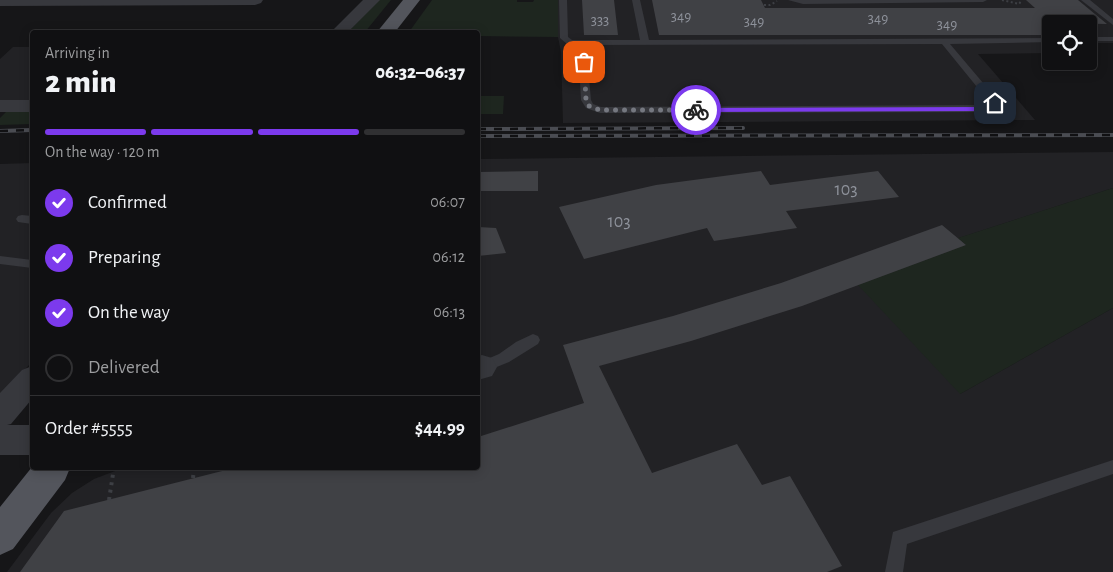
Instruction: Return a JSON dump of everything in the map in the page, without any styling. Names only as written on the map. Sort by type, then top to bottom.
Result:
[{"type":"main road","points":[[388,30],[412,0]]},
{"type":"main road","points":[[0,536],[51,470]]},
{"type":"street","points":[[0,1],[255,0]]},
{"type":"street","points":[[341,30],[367,0]]},
{"type":"street","points":[[0,106],[30,106]]},
{"type":"street","points":[[0,414],[30,381]]},
{"type":"street","points":[[0,440],[30,440]]},
{"type":"lane","points":[[563,0],[564,38],[570,42],[1042,40]]},
{"type":"lane","points":[[636,0],[645,42]]},
{"type":"lane","points":[[792,0],[803,2],[983,0]]},
{"type":"lane","points":[[1085,0],[1113,23]]},
{"type":"lane","points":[[1097,39],[1113,39]]},
{"type":"lane","points":[[582,43],[586,100],[589,106],[600,110],[989,109],[994,107],[995,103],[944,42]]},
{"type":"lane","points":[[0,260],[30,264]]},
{"type":"lane","points":[[480,368],[504,358],[533,340]]},
{"type":"lane","points":[[894,572],[900,538],[1113,467]]},
{"type":"path","points":[[764,5],[770,5],[780,0]]},
{"type":"path","points":[[1002,0],[1019,4],[1022,0]]},
{"type":"path","points":[[193,478],[194,470]]},
{"type":"path","points":[[109,500],[113,474]]},
{"type":"shaded area","points":[[379,0],[391,0],[367,30],[350,30]]},
{"type":"shaded area","points":[[432,0],[517,0],[517,2],[533,2],[534,0],[558,0],[558,37],[480,36],[480,30],[410,30]]},
{"type":"shaded area","points":[[558,0],[1113,0],[1113,43],[1097,43],[1097,15],[1042,15],[1042,53],[978,54],[1035,120],[563,123],[561,52],[558,37]]},
{"type":"shaded area","points":[[13,47],[30,47],[30,101],[0,101],[0,59]]},
{"type":"shaded area","points":[[480,96],[504,96],[503,114],[480,114]]},
{"type":"shaded area","points":[[6,112],[30,112],[30,124],[0,125],[0,118]]},
{"type":"shaded area","points":[[1113,152],[1113,188],[959,238],[966,245],[960,394],[1113,308],[1113,572],[7,572],[51,513],[72,493],[94,479],[118,470],[480,470],[480,159]]},
{"type":"shaded area","points":[[30,163],[30,364],[0,395],[0,164]]},
{"type":"shaded area","points":[[1113,188],[1113,308],[960,394],[858,285],[966,245],[958,238]]},
{"type":"building","points":[[582,0],[614,0],[618,35],[584,35]]},
{"type":"building","points":[[652,0],[761,0],[765,8],[1035,8],[1026,0],[1078,0],[1096,15],[1042,15],[1042,35],[659,35]]},
{"type":"building","points":[[1097,16],[1107,24],[1097,24]]},
{"type":"building","points":[[538,171],[538,191],[480,191],[480,172]]},
{"type":"building","points":[[761,171],[770,185],[878,171],[899,197],[786,211],[797,228],[714,241],[707,228],[584,259],[559,207],[656,185]]},
{"type":"building","points":[[942,225],[966,245],[802,306],[691,341],[599,366],[652,473],[737,444],[762,485],[790,476],[842,566],[827,572],[20,572],[64,511],[226,470],[480,470],[480,436],[584,403],[563,345],[673,316],[781,283]]},
{"type":"building","points":[[480,227],[496,228],[506,253],[480,256]]},
{"type":"railway","points":[[480,129],[743,128]]},
{"type":"railway","points":[[0,131],[30,130]]},
{"type":"railway","points":[[480,136],[1113,135]]},
{"type":"way so far","points":[[584,62],[586,100],[589,106],[600,110],[696,110]]},
{"type":"route","points":[[696,110],[989,109],[994,107],[995,103]]}]
